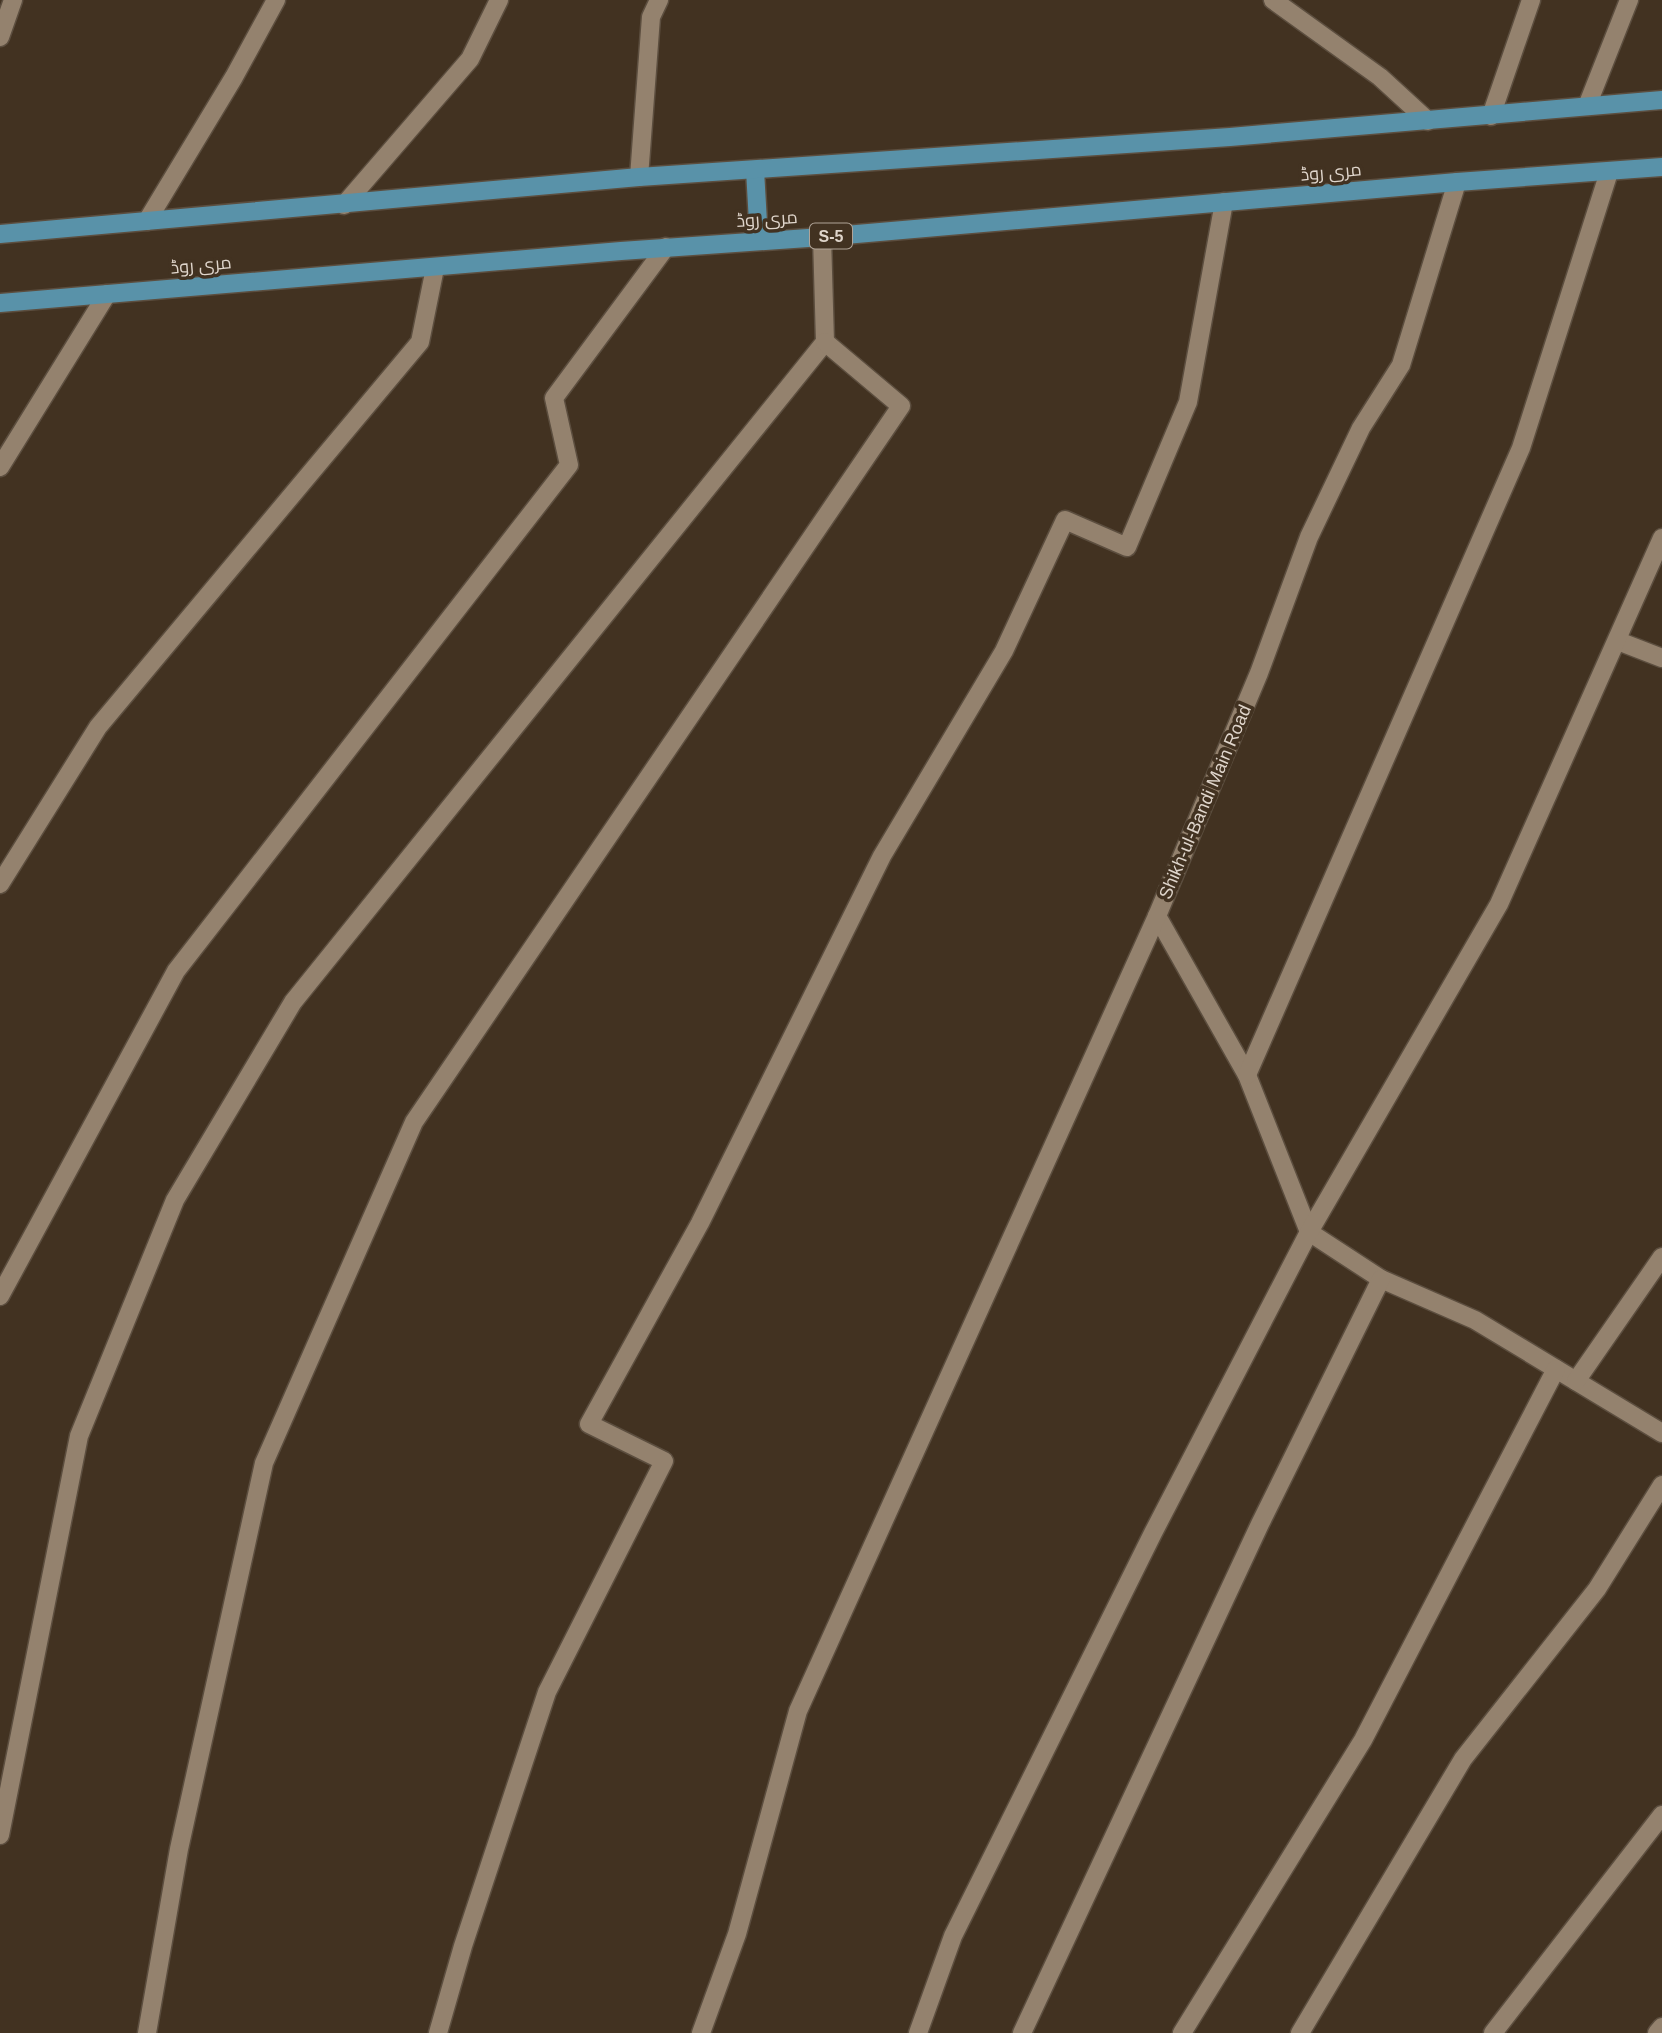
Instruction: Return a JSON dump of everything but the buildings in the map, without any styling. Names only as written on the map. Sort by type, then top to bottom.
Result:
[{"type":"main road","points":[[0,234],[639,177],[1216,138],[1662,100]]},
{"type":"main road","name":"مری روڈ","points":[[0,303],[1662,167]]},
{"type":"main road","points":[[755,170],[759,240]]},
{"type":"street","points":[[0,37],[13,0]]},
{"type":"street","points":[[147,221],[234,77],[276,0]]},
{"type":"street","points":[[344,205],[470,59],[499,0]]},
{"type":"street","points":[[639,177],[652,17],[659,0]]},
{"type":"street","points":[[1273,0],[1380,77],[1428,121]]},
{"type":"street","points":[[1491,116],[1531,0]]},
{"type":"street","points":[[1587,106],[1629,0]]},
{"type":"street","points":[[1247,1075],[1521,448],[1609,172]]},
{"type":"street","name":"Shikh-ul-Bandi Main Road","points":[[1309,1232],[1247,1075],[1157,916],[1259,673],[1309,537],[1361,428],[1401,365],[1457,183]]},
{"type":"street","points":[[438,2033],[463,1946],[547,1692],[664,1461],[589,1424],[701,1223],[882,856],[1004,651],[1065,520],[1127,547],[1188,402],[1224,202]]},
{"type":"street","points":[[0,1835],[79,1436],[175,1200],[293,1002],[825,342],[822,237]]},
{"type":"street","points":[[0,1296],[176,971],[569,465],[554,398],[666,247]]},
{"type":"street","points":[[0,884],[98,727],[420,342],[435,268]]},
{"type":"street","points":[[0,467],[107,294]]},
{"type":"street","points":[[147,2033],[178,1849],[264,1463],[414,1122],[901,406],[825,342]]},
{"type":"street","points":[[918,2033],[953,1936],[1147,1545],[1309,1232],[1499,904],[1662,538]]},
{"type":"street","points":[[1618,641],[1662,658]]},
{"type":"street","points":[[701,2033],[737,1934],[798,1711],[1157,916]]},
{"type":"street","points":[[1309,1232],[1381,1279],[1475,1320],[1662,1433]]},
{"type":"street","points":[[1576,1381],[1662,1256]]},
{"type":"street","points":[[1022,2033],[1260,1524],[1381,1279]]},
{"type":"street","points":[[1182,2033],[1363,1740],[1556,1368]]},
{"type":"street","points":[[1300,2033],[1464,1759],[1597,1589],[1662,1485]]},
{"type":"street","points":[[1493,2033],[1662,1815]]},
{"type":"street","points":[[1657,2033],[1662,2027]]}]
